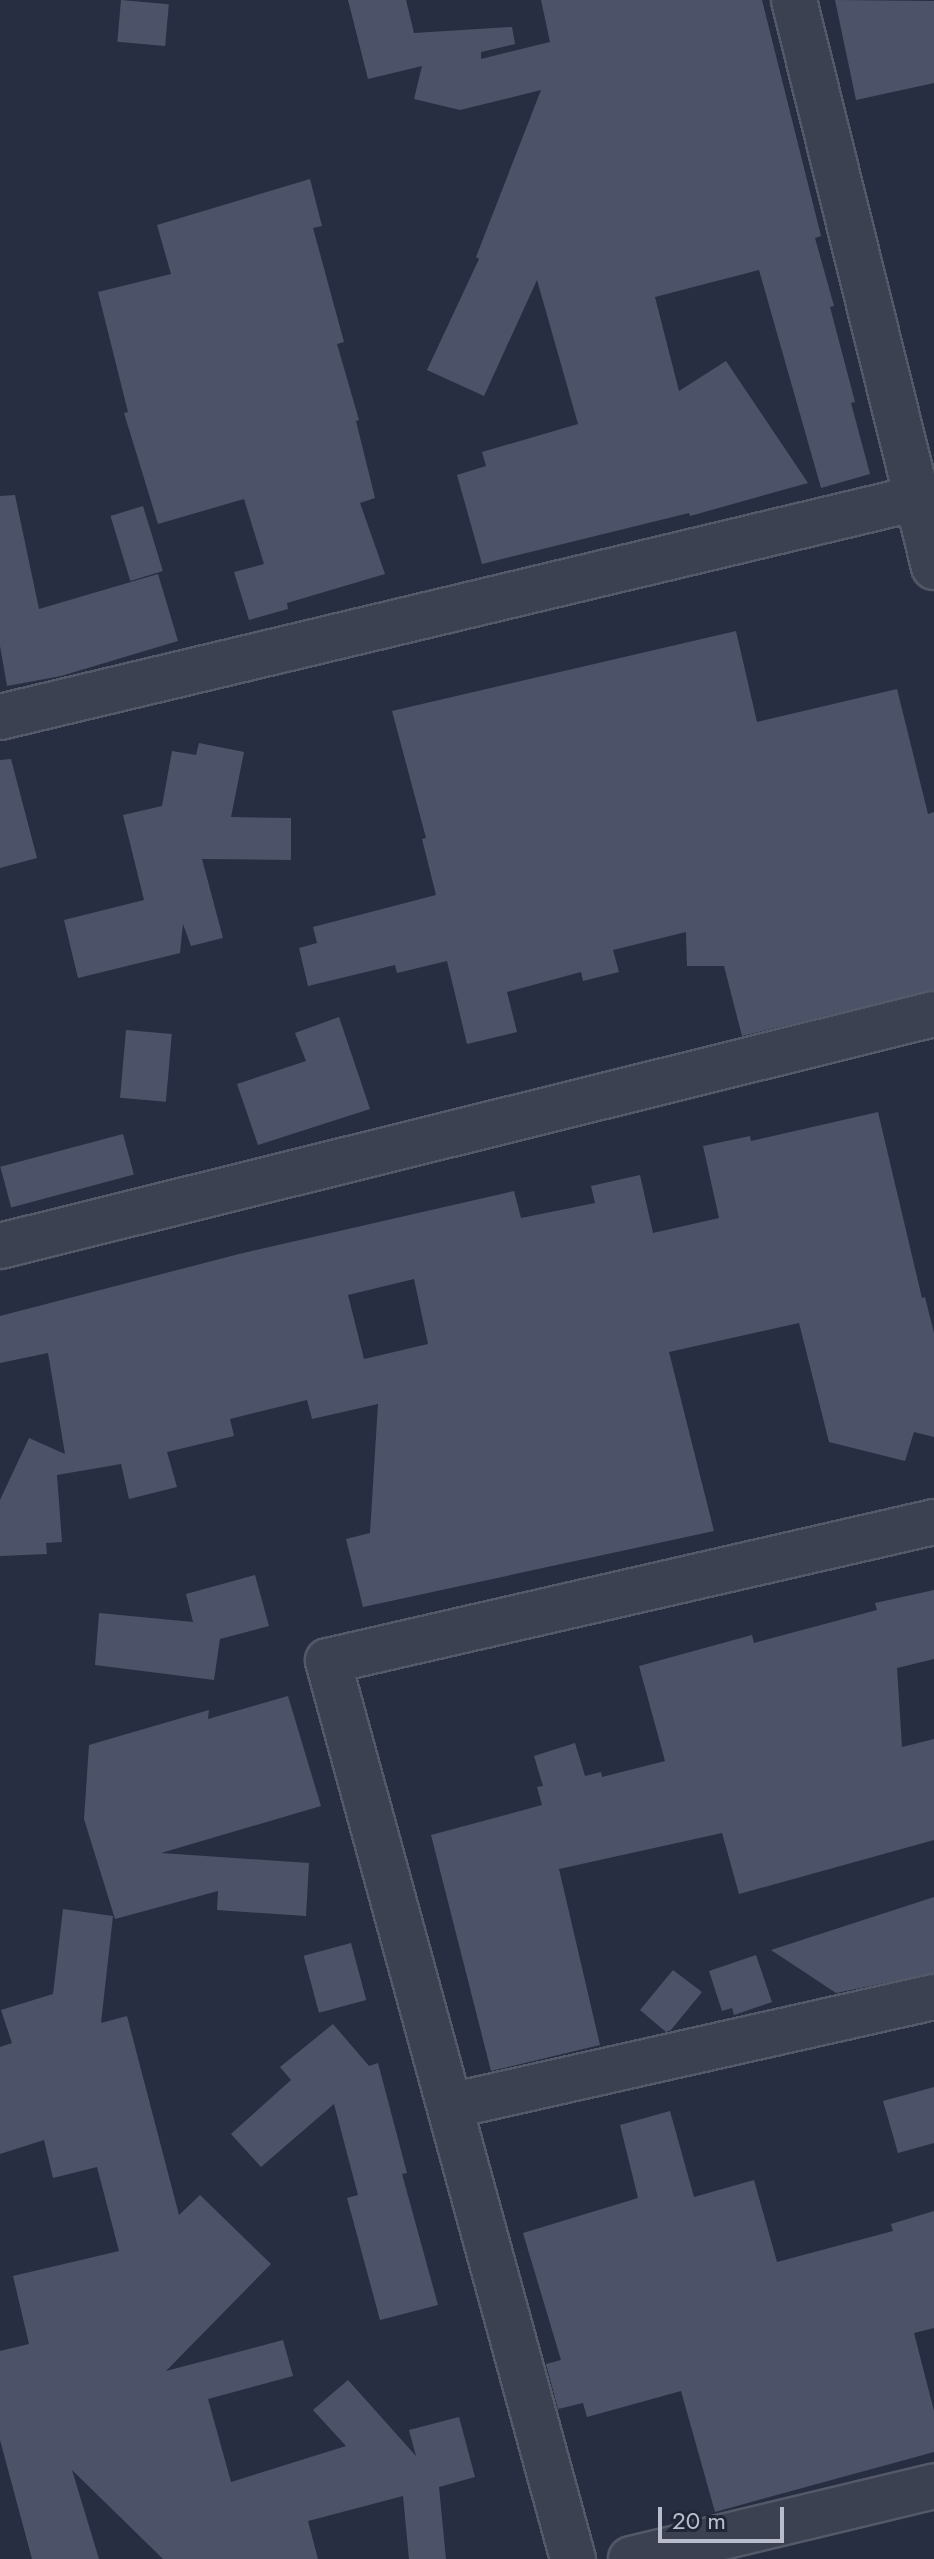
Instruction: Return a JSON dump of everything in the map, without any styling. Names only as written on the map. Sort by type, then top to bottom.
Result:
[{"type":"street","points":[[794,0],[925,496],[934,567]]},
{"type":"street","points":[[0,717],[925,496]]},
{"type":"street","points":[[0,1246],[934,1014]]},
{"type":"street","points":[[573,2559],[328,1661],[934,1522]]},
{"type":"street","points":[[450,2106],[934,1997]]},
{"type":"street","points":[[631,2559],[934,2486]]},
{"type":"building","points":[[121,0],[169,4],[165,46],[117,42]]},
{"type":"building","points":[[348,0],[406,0],[414,33],[512,27],[515,44],[481,52],[481,59],[550,42],[541,0],[762,0],[821,236],[815,238],[834,306],[830,307],[870,474],[821,488],[759,270],[655,297],[679,391],[726,361],[808,483],[690,516],[689,513],[482,564],[457,475],[486,466],[482,452],[578,424],[537,280],[484,396],[427,370],[479,259],[476,257],[541,90],[460,110],[414,99],[422,66],[368,79]]},
{"type":"building","points":[[835,0],[934,1],[934,83],[856,100]]},
{"type":"building","points":[[310,179],[322,226],[313,228],[344,342],[337,344],[359,420],[356,421],[375,498],[360,503],[385,574],[287,603],[288,609],[249,620],[234,572],[264,564],[244,499],[158,524],[124,413],[128,412],[98,292],[171,274],[157,225]]},
{"type":"building","points":[[15,495],[39,609],[158,574],[178,641],[61,676],[7,686],[0,646],[0,496]]},
{"type":"building","points":[[143,506],[163,571],[130,581],[110,516]]},
{"type":"building","points":[[736,631],[757,722],[897,689],[928,814],[934,812],[934,990],[742,1036],[724,966],[687,966],[686,932],[613,950],[619,972],[583,981],[581,972],[507,992],[517,1032],[467,1044],[447,961],[397,973],[395,965],[308,986],[299,948],[317,943],[313,927],[436,895],[422,839],[426,838],[392,711]]},
{"type":"building","points":[[199,743],[244,752],[231,817],[291,818],[291,860],[202,859],[223,938],[191,946],[183,924],[180,953],[78,978],[64,920],[144,900],[123,815],[162,806],[172,751],[196,755]]},
{"type":"building","points":[[11,759],[37,858],[0,868],[0,760]]},
{"type":"building","points":[[339,1017],[370,1109],[258,1145],[237,1084],[306,1061],[295,1033]]},
{"type":"building","points":[[126,1030],[172,1034],[166,1102],[120,1098]]},
{"type":"building","points":[[878,1112],[922,1298],[925,1297],[934,1333],[934,1437],[914,1432],[905,1461],[829,1442],[799,1323],[669,1352],[714,1531],[363,1607],[346,1539],[370,1533],[378,1404],[312,1419],[307,1400],[230,1419],[234,1436],[167,1452],[177,1487],[129,1499],[121,1464],[57,1475],[62,1542],[46,1543],[47,1554],[0,1556],[0,1500],[29,1438],[65,1454],[48,1353],[0,1363],[0,1316],[239,1254],[514,1191],[521,1218],[595,1203],[591,1186],[640,1175],[653,1233],[719,1218],[703,1146],[750,1136],[751,1141]],"holes":[[[414,1279],[428,1344],[364,1359],[348,1295]]]},
{"type":"building","points":[[123,1134],[134,1175],[11,1207],[0,1167]]},
{"type":"building","points":[[255,1575],[269,1626],[220,1639],[214,1680],[95,1665],[99,1613],[193,1622],[186,1594]]},
{"type":"building","points":[[934,1590],[934,1659],[897,1668],[902,1747],[934,1739],[934,1840],[739,1894],[722,1833],[559,1869],[600,2045],[491,2071],[431,1835],[542,1805],[537,1787],[543,1786],[534,1756],[575,1743],[585,1776],[601,1772],[602,1777],[665,1761],[639,1666],[752,1635],[754,1643],[877,1610],[875,1603]]},
{"type":"building","points":[[288,1696],[321,1806],[161,1853],[309,1863],[306,1916],[217,1910],[218,1891],[115,1919],[84,1819],[89,1745],[209,1710],[208,1719]]},
{"type":"building","points":[[934,1897],[934,1973],[836,1993],[771,1950]]},
{"type":"building","points":[[63,1909],[113,1916],[101,2023],[127,2016],[179,2215],[200,2195],[271,2264],[166,2371],[283,2340],[293,2376],[208,2399],[231,2482],[346,2446],[313,2410],[348,2380],[416,2456],[409,2430],[459,2417],[475,2477],[439,2487],[446,2559],[409,2559],[403,2496],[308,2521],[318,2559],[163,2559],[72,2470],[99,2559],[32,2559],[0,2440],[0,2351],[29,2344],[13,2276],[119,2251],[97,2167],[53,2178],[44,2140],[0,2154],[0,2047],[12,2043],[1,2010],[53,1994]]},
{"type":"building","points":[[351,1943],[366,2000],[319,2013],[304,1956]]},
{"type":"building","points":[[756,1955],[772,2002],[734,2015],[732,2008],[722,2011],[709,1971]]},
{"type":"building","points":[[673,1970],[702,1992],[666,2032],[640,2010]]},
{"type":"building","points":[[333,2024],[369,2066],[378,2063],[407,2173],[402,2174],[438,2305],[380,2320],[347,2198],[358,2195],[334,2104],[261,2167],[231,2134],[291,2080],[280,2067]]},
{"type":"building","points":[[934,2087],[934,2143],[898,2153],[883,2101]]},
{"type":"building","points":[[670,2111],[694,2197],[754,2180],[777,2262],[893,2231],[891,2224],[934,2211],[934,2328],[914,2333],[934,2411],[934,2452],[715,2512],[681,2391],[587,2417],[583,2403],[558,2409],[546,2364],[561,2360],[523,2233],[638,2198],[620,2125]]}]
